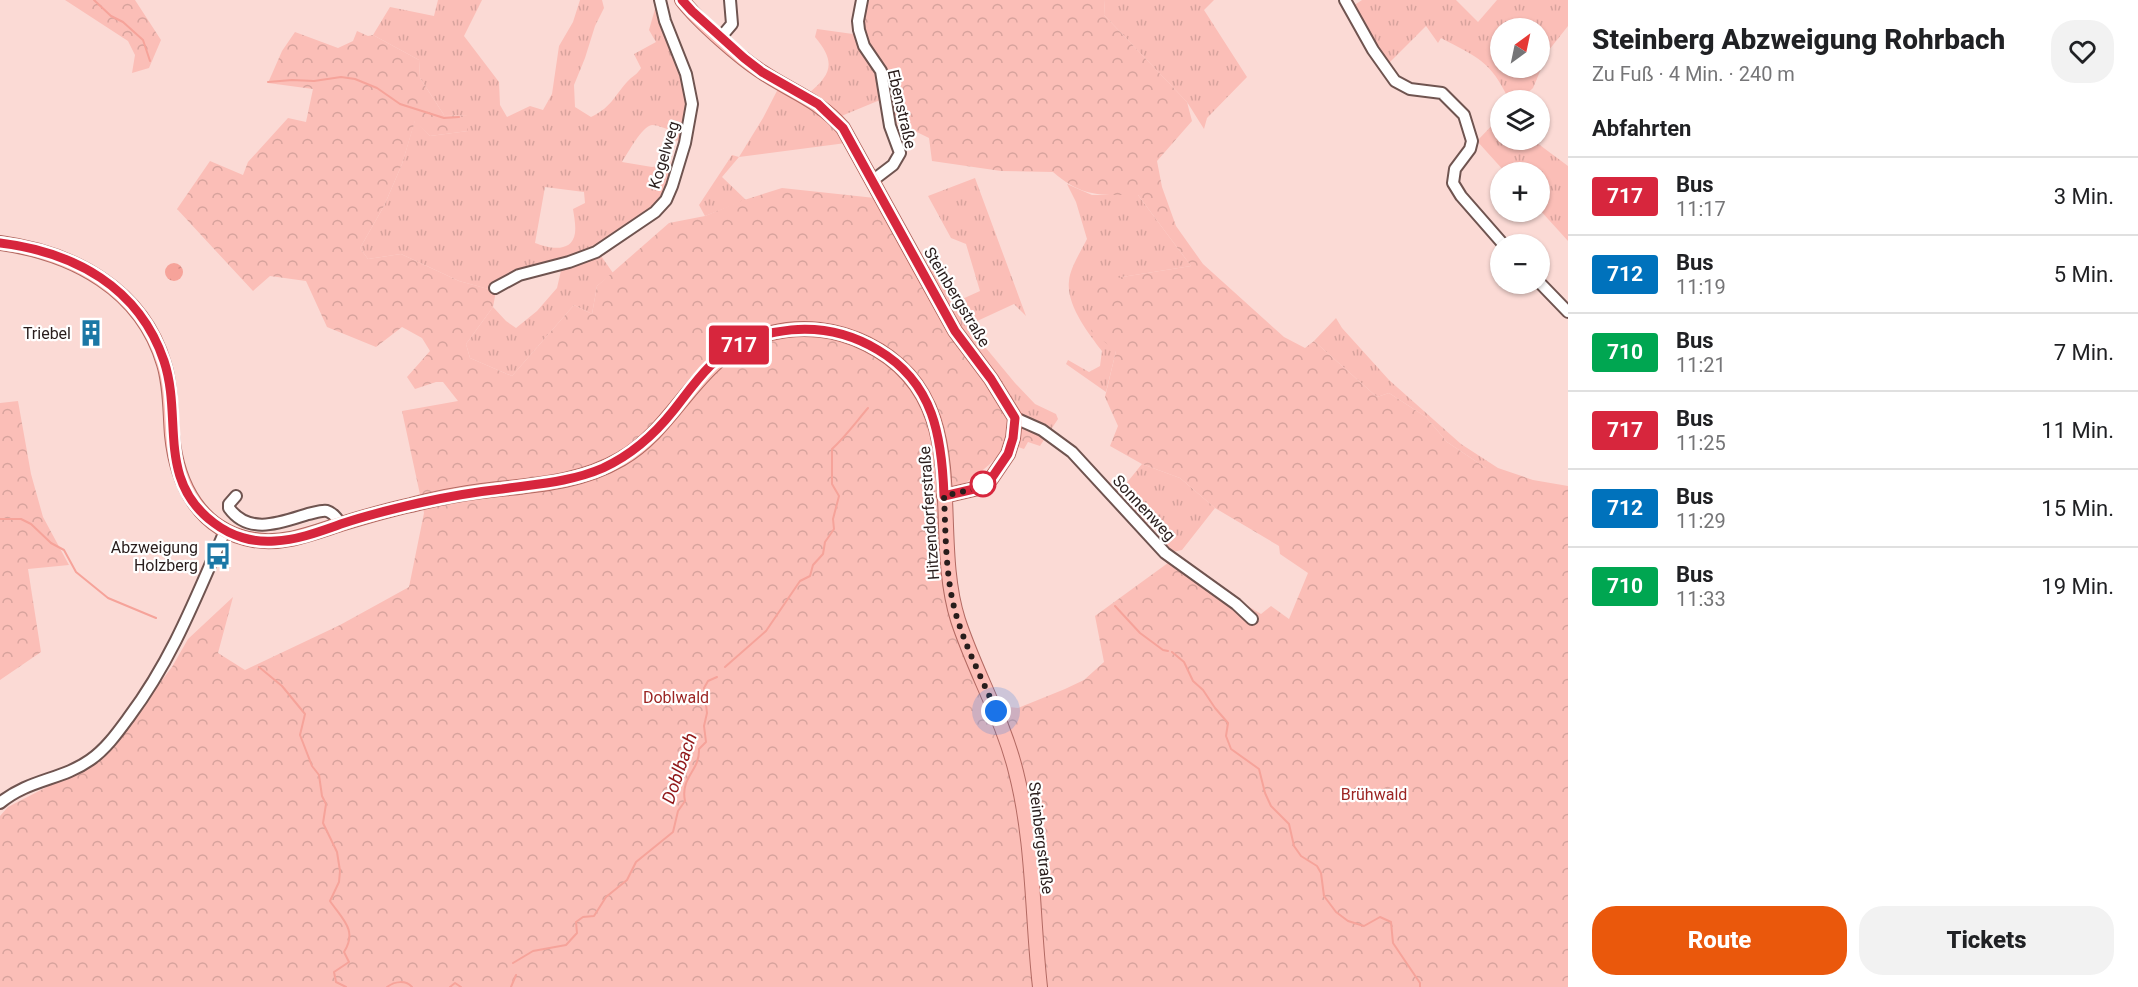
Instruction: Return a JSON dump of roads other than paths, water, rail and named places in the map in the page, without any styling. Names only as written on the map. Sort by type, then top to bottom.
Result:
[{"type":"main road","name":"Steinbergstraße","points":[[682,0],[721,38],[762,72],[807,96],[826,110],[843,128],[955,331],[991,379],[1015,418]]},
{"type":"main road","name":"Hitzendorferstraße","points":[[0,243],[49,254],[88,270],[119,291],[142,316],[157,344],[166,368],[174,449],[183,484],[196,507],[210,520],[225,531],[259,541],[278,541],[316,532],[421,502],[560,482],[600,469],[628,455],[646,441],[704,373],[718,359],[738,346],[760,336],[796,329],[830,331],[858,339],[882,352],[908,374],[922,395],[937,426],[942,453],[947,558],[952,596]]},
{"type":"main road","points":[[944,496],[974,489],[991,479],[1008,454],[1013,438],[1015,418]]},
{"type":"main road","name":"Steinbergstraße","points":[[952,596],[958,620],[1007,739],[1022,794],[1040,987]]},
{"type":"street","name":"Kogelweg","points":[[495,288],[519,275],[596,252],[655,212],[666,200],[685,143],[692,104],[686,74],[665,21],[660,0]]},
{"type":"street","points":[[721,38],[732,24],[730,0]]},
{"type":"street","points":[[1345,0],[1373,50],[1395,81],[1410,89],[1442,93],[1464,116],[1472,141],[1470,149],[1455,169],[1454,183],[1461,196],[1494,234]]},
{"type":"street","name":"Ebenstraße","points":[[858,1],[859,30],[864,46],[881,71],[890,126],[900,153],[893,165],[872,181]]},
{"type":"street","points":[[1550,293],[1568,312]]},
{"type":"street","name":"Sonnenweg","points":[[1015,418],[1042,430],[1072,452],[1165,553],[1236,604],[1252,620]]},
{"type":"street","points":[[236,496],[229,504],[229,508],[239,518],[252,524],[268,525],[323,511],[333,514],[341,524]]},
{"type":"street","points":[[0,803],[23,788],[87,762],[111,741],[153,682],[171,651],[225,531]]},
{"type":"water","points":[[174,263],[180,266],[183,272],[180,278],[174,281],[168,278],[165,272],[168,266]]},
{"type":"waterway","points":[[94,0],[143,40],[150,61]]},
{"type":"waterway","points":[[268,82],[314,81],[341,77],[355,79],[377,88],[400,104],[444,118],[459,117]]},
{"type":"waterway","name":"Doblbach","points":[[725,667],[766,631],[800,581],[810,576],[813,565],[823,554],[825,542],[834,529],[833,519],[839,496],[832,484],[832,449],[868,408]]},
{"type":"waterway","points":[[0,519],[21,519],[31,524],[51,543],[64,550],[76,572],[108,598],[156,618]]},
{"type":"waterway","points":[[1115,606],[1140,633],[1163,650],[1168,651]]},
{"type":"waterway","points":[[1172,652],[1184,662],[1193,681],[1203,690],[1228,723],[1226,736],[1231,749],[1259,769],[1271,806],[1289,824],[1294,846],[1301,856],[1317,866],[1321,873],[1324,896],[1336,912],[1348,921],[1364,926],[1380,917],[1391,922],[1393,943],[1420,983],[1420,987]]},
{"type":"waterway","points":[[259,667],[282,686],[305,714],[300,735],[312,766],[319,775],[322,796],[326,804],[323,823],[337,852],[340,871],[339,882],[330,901],[349,931],[348,944],[344,952],[349,962],[334,972],[336,982],[346,987]]},
{"type":"waterway","name":"Doblbach","points":[[513,963],[533,951],[566,945],[577,933],[576,922],[583,917],[594,916],[606,897],[627,880],[636,862],[673,832],[678,811],[685,801],[687,780],[697,763],[699,749],[706,742],[704,726],[707,713],[704,688],[708,681],[717,677]]},
{"type":"waterway","name":"Doblbach","points":[[511,987],[516,975]]},
{"type":"waterway","name":"Doblbach","points":[[387,987],[400,982],[412,987]]},
{"type":"waterway","name":"Doblbach","points":[[450,987],[455,983],[461,987]]},
{"type":"place","name":"Triebel","points":[[91,333]]},
{"type":"place","name":"Abzweigung Holzberg","points":[[218,556]]},
{"type":"park label","name":"Doblwald","points":[[676,697]]},
{"type":"park label","name":"Brühwald","points":[[1374,794]]}]
